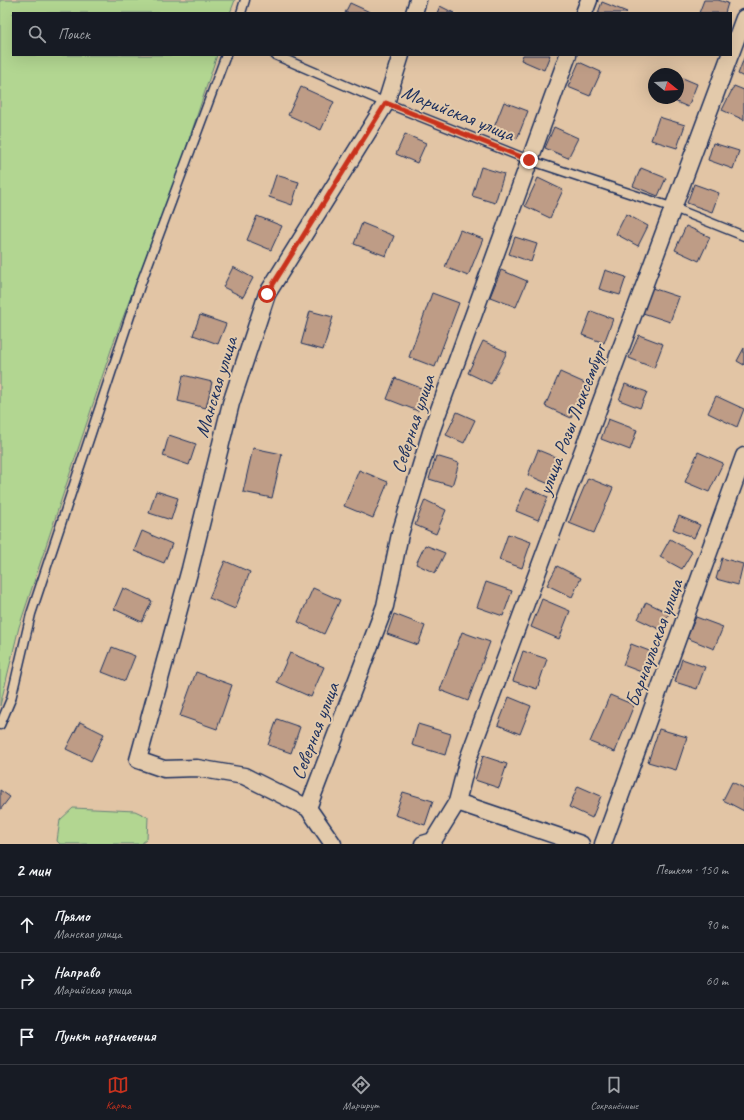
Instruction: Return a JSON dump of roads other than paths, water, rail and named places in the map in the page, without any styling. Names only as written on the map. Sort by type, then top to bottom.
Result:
[{"type":"street","points":[[414,12],[418,0]]},
{"type":"street","points":[[584,12],[589,0]]},
{"type":"street","name":"улица Розы Люксембург","points":[[732,51],[744,18]]},
{"type":"street","name":"Манская улица","points":[[308,808],[244,776],[197,768],[164,769],[138,760],[190,569],[231,403],[267,294],[386,103],[401,56]]},
{"type":"street","name":"Северная улица","points":[[308,808],[385,606],[400,534],[432,429],[568,56]]},
{"type":"street","name":"улица Розы Люксембург","points":[[423,844],[433,841],[457,802],[468,759],[730,56]]},
{"type":"street","name":"Барнаульская улица","points":[[603,844],[744,456]]},
{"type":"street","points":[[457,802],[581,844]]},
{"type":"street","points":[[308,808],[334,844]]},
{"type":"lane","points":[[241,12],[245,0]]},
{"type":"lane","points":[[0,725],[11,699],[31,614],[141,283],[226,56]]},
{"type":"lane","name":"Марийская улица","points":[[277,56],[386,103],[529,160],[674,208],[744,236]]}]
